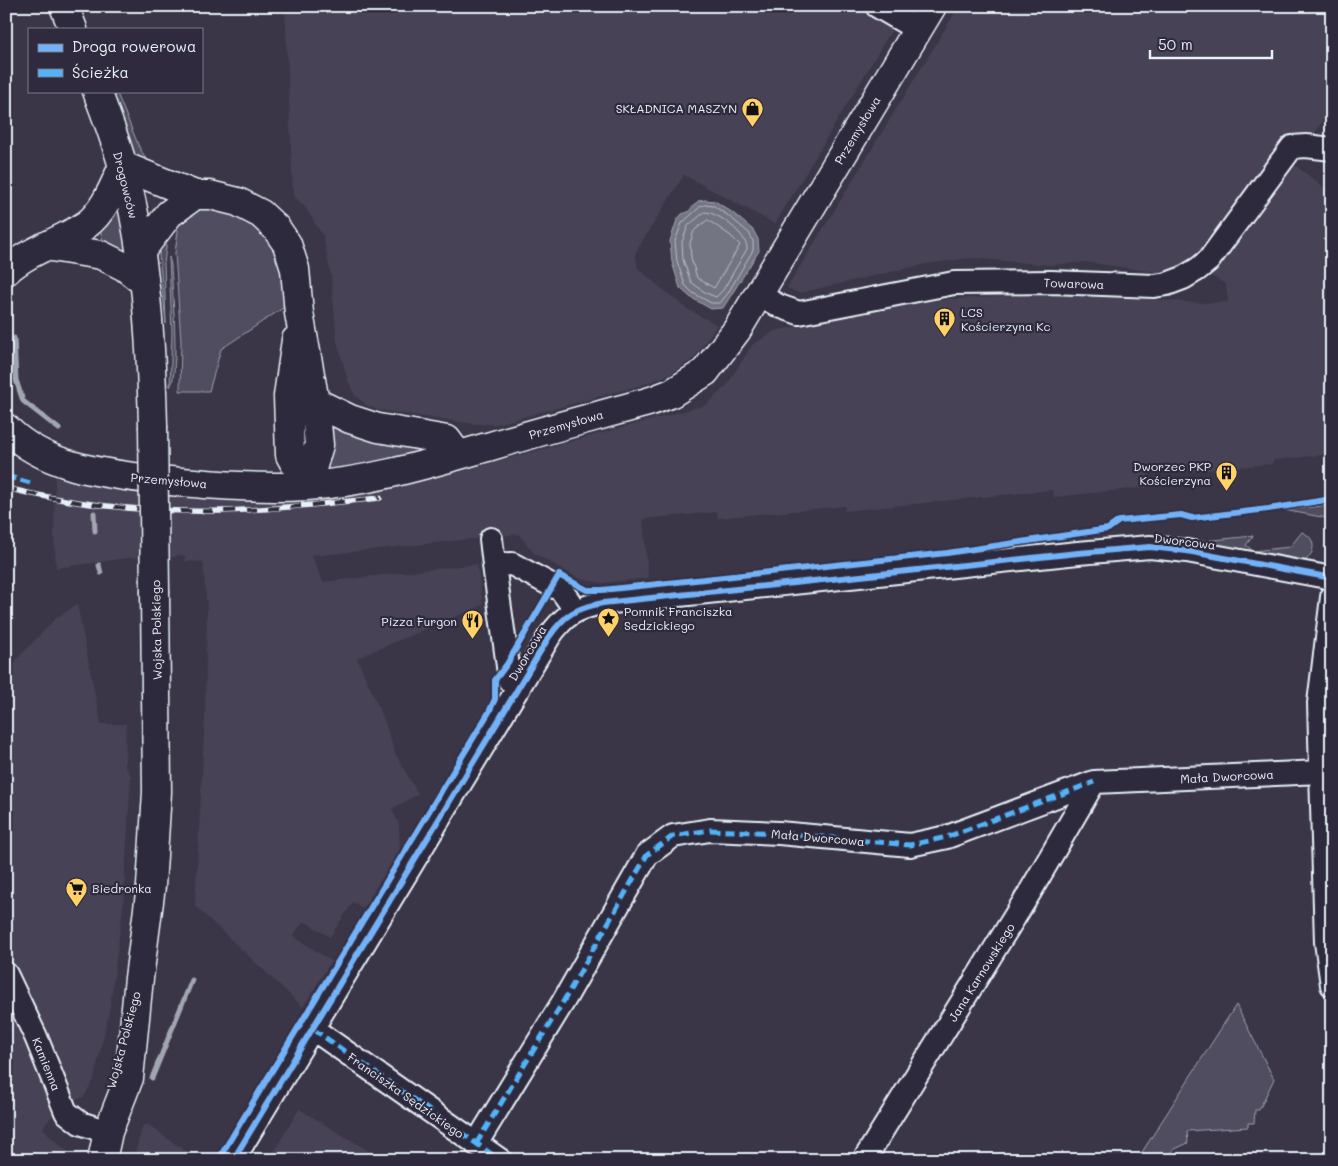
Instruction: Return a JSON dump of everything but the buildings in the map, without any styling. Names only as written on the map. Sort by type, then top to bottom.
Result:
[{"type":"main road","points":[[64,6],[73,28]]},
{"type":"main road","name":"Przemysłowa","points":[[6,428],[31,449],[53,460],[81,468],[118,475],[228,485],[307,486],[357,480],[404,470],[651,401],[672,393],[705,372],[737,330],[932,6]]},
{"type":"main road","name":"Drogowców","points":[[97,92],[123,166],[141,251],[144,282]]},
{"type":"main road","points":[[6,271],[24,257],[88,224],[107,201],[123,166],[195,196],[210,195],[238,202],[261,214],[276,228],[287,244],[295,269],[299,313],[315,402],[319,445],[307,486]]},
{"type":"main road","points":[[141,251],[169,214],[195,196]]},
{"type":"main road","points":[[45,246],[101,255],[125,267],[144,282]]},
{"type":"main road","name":"Wojska Polskiego","points":[[102,1160],[108,1132],[108,1088],[140,978],[152,886],[157,792],[153,426],[150,332],[144,282]]},
{"type":"main road","points":[[299,313],[288,396],[290,455],[307,486]]},
{"type":"main road","points":[[315,402],[350,419],[378,428],[447,440],[458,455]]},
{"type":"street","points":[[876,6],[918,30]]},
{"type":"street","name":"Towarowa","points":[[758,294],[779,306],[799,313],[954,283],[1058,282],[1147,286],[1167,284],[1189,275],[1209,260],[1292,147],[1306,146],[1332,149]]},
{"type":"street","name":"Dworcowa","points":[[491,539],[510,681],[519,688]]},
{"type":"street","name":"Dworcowa","points":[[233,1160],[519,688],[561,621],[574,611],[603,603],[1150,547],[1187,551],[1331,585]]},
{"type":"street","points":[[494,565],[512,564],[560,590],[574,611]]},
{"type":"street","points":[[1331,585],[1319,703],[1326,942],[1332,984]]},
{"type":"street","name":"Mała Dworcowa","points":[[476,1144],[563,1002],[647,855],[673,836],[710,830],[779,833],[910,846],[947,837],[1094,782],[1320,772]]},
{"type":"street","name":"Jana Karnowskiego","points":[[864,1160],[1030,892],[1094,782]]},
{"type":"street","name":"Kamienna","points":[[6,974],[36,1037],[66,1112],[80,1123],[108,1132]]},
{"type":"street","name":"Franciszka Sędzickiego","points":[[313,1029],[500,1160]]},
{"type":"shaded area","points":[[285,6],[904,6],[891,31],[775,224],[684,175],[635,253],[638,268],[687,309],[717,325],[694,358],[670,374],[642,385],[497,424],[475,424],[378,410],[366,405],[355,395],[348,381],[337,341],[331,275],[323,236],[305,207],[293,195]]},
{"type":"shaded area","points":[[959,6],[1332,6],[1332,106],[1315,133],[1317,137],[1294,137],[1277,146],[1185,272],[1175,275],[1086,262],[1051,265],[971,258],[926,264],[799,293],[787,288]]},
{"type":"shaded area","points":[[110,92],[116,92],[149,168],[128,144]]},
{"type":"shaded area","points":[[1293,164],[1332,193],[1332,454],[1274,460],[1271,464],[1188,472],[1187,465],[1148,467],[1149,487],[1054,497],[1052,490],[845,511],[845,506],[718,518],[717,512],[643,519],[648,578],[602,583],[578,578],[534,553],[518,534],[322,555],[311,554],[323,582],[477,564],[483,605],[357,658],[383,717],[395,753],[418,794],[392,809],[399,825],[400,849],[363,908],[353,902],[330,937],[304,921],[293,936],[331,961],[303,1007],[195,906],[205,716],[207,608],[203,562],[185,561],[185,556],[179,555],[174,557],[128,558],[56,568],[54,535],[55,478],[111,488],[224,499],[271,500],[371,491],[465,470],[706,405],[726,386],[752,345],[774,331],[876,310],[949,299],[1038,295],[1094,295],[1200,303],[1228,302],[1226,284],[1211,276]]},
{"type":"shaded area","points":[[118,200],[130,263],[106,250],[98,224]]},
{"type":"shaded area","points":[[206,208],[229,212],[244,218],[265,235],[282,265],[284,286],[283,308],[221,349],[209,391],[180,391],[181,341],[175,253],[178,231],[175,220],[193,210]]},
{"type":"shaded area","points":[[167,238],[164,264],[166,324],[159,255],[161,241]]},
{"type":"shaded area","points":[[169,257],[174,309],[175,348],[175,365],[170,387],[172,333]]},
{"type":"shaded area","points":[[322,407],[439,448],[325,474]]},
{"type":"shaded area","points":[[1332,505],[1332,519],[1284,510]]},
{"type":"shaded area","points":[[1302,532],[1310,538],[1313,546],[1310,555],[1303,562],[1203,544],[1204,541],[1253,536],[1246,545],[1253,551],[1290,547]]},
{"type":"shaded area","points":[[77,604],[101,724],[126,724],[125,766],[131,776],[123,907],[110,1007],[94,1079],[84,1097],[73,1100],[28,992],[15,966],[6,954],[6,671],[55,619]]},
{"type":"shaded area","points":[[6,993],[56,1110],[43,1128],[67,1151],[72,1160],[6,1160]]},
{"type":"shaded area","points":[[1236,1005],[1274,1079],[1259,1110],[1255,1110],[1254,1123],[1248,1123],[1248,1127],[1187,1131],[1188,1143],[1173,1150],[1168,1160],[1137,1160]]},
{"type":"shaded area","points":[[299,1109],[384,1160],[269,1160]]},
{"type":"shaded area","points":[[143,1125],[149,1125],[201,1160],[133,1160]]},
{"type":"water","points":[[698,201],[715,201],[733,213],[753,230],[758,239],[759,251],[723,308],[711,309],[690,297],[680,288],[672,262],[670,241],[677,220]]},
{"type":"waterway","points":[[14,338],[16,380],[23,401],[59,429]]},
{"type":"waterway","points":[[94,513],[95,531]]},
{"type":"waterway","points":[[99,565],[101,573]]},
{"type":"waterway","points":[[152,1078],[192,980]]},
{"type":"railway","points":[[6,488],[59,499],[113,507],[167,511],[261,509],[380,498]]},
{"type":"marked path","points":[[6,476],[34,484]]},
{"type":"marked path","points":[[476,1144],[563,1002],[647,855],[673,836],[710,830],[779,833],[910,845],[947,837],[1094,782]]},
{"type":"marked path","points":[[313,1029],[500,1160]]},
{"type":"cycle path","points":[[218,1160],[489,712],[495,699],[495,680],[507,664],[559,575],[587,590],[602,590],[947,553],[1108,529],[1119,521],[1181,515],[1192,518],[1332,499]]},
{"type":"cycle path","points":[[233,1160],[549,637],[560,623],[572,613],[585,607],[603,603],[1150,547],[1187,551],[1332,578]]},
{"type":"place","name":"SKŁADNICA MASZYN","points":[[753,127]]},
{"type":"place","name":"LCS Kościerzyna Kc","points":[[945,338]]},
{"type":"place","name":"Dworzec PKP Kościerzyna","points":[[1227,492]]},
{"type":"place","name":"Pomnik Franciszka Sędzickiego","points":[[608,637]]},
{"type":"place","name":"Pizza Furgon","points":[[473,640]]},
{"type":"place","name":"Biedronka","points":[[76,907]]}]
